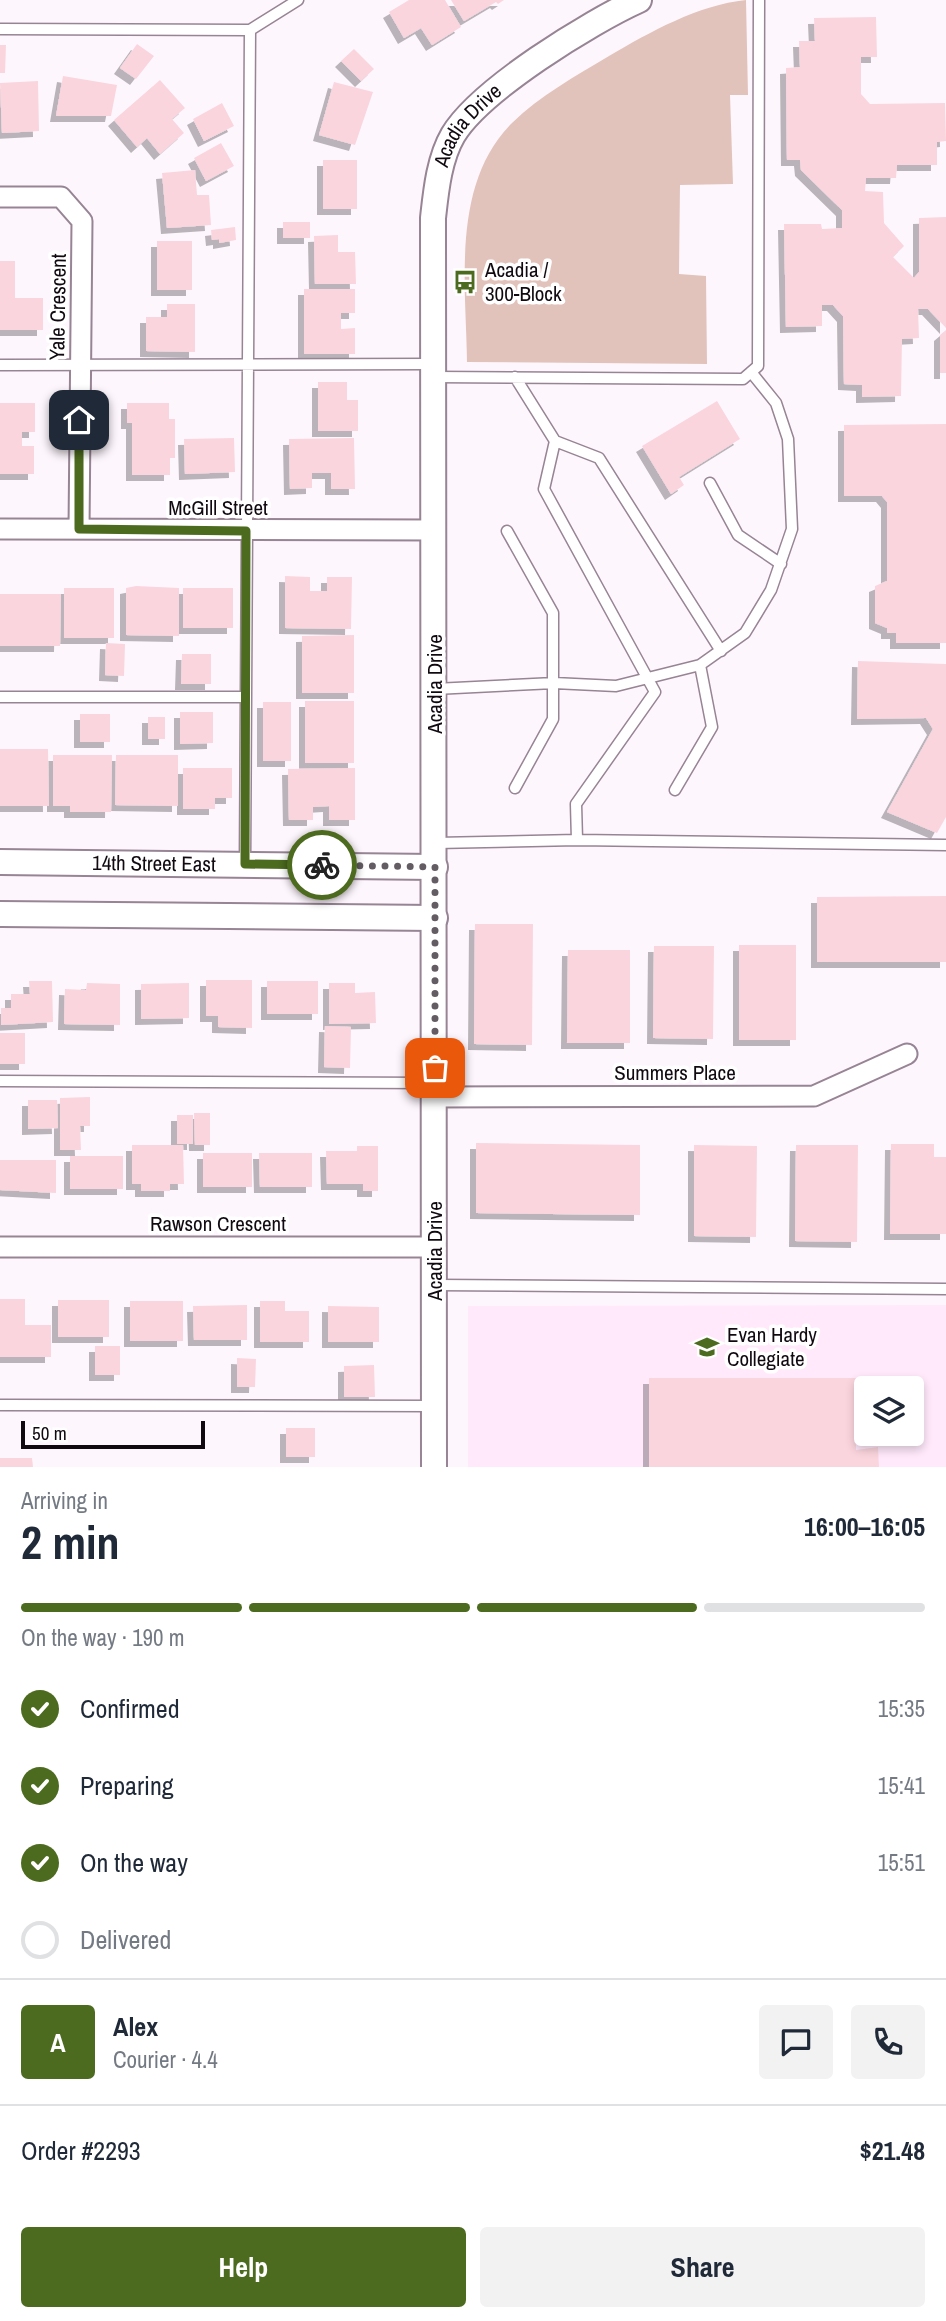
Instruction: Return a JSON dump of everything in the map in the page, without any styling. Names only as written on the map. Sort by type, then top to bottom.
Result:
[{"type":"street","name":"Acadia Drive","points":[[435,1467],[433,218],[436,182],[453,136],[498,90],[573,38],[639,0]]},
{"type":"street","name":"Yale Crescent","points":[[0,197],[61,197],[82,221],[79,529]]},
{"type":"street","name":"McGill Street","points":[[0,529],[435,530]]},
{"type":"street","name":"14th Street East","points":[[0,862],[245,864],[435,855]]},
{"type":"street","points":[[0,914],[435,918]]},
{"type":"street","name":"Summers Place","points":[[435,1090],[814,1096],[907,1054]]},
{"type":"street","name":"Rawson Crescent","points":[[0,1247],[435,1247]]},
{"type":"lane","points":[[0,29],[250,30],[298,0]]},
{"type":"lane","points":[[0,365],[247,365],[433,371],[515,377],[743,379],[758,366],[759,0]]},
{"type":"lane","points":[[245,864],[250,30]]},
{"type":"lane","points":[[435,689],[554,683],[616,686],[700,665],[722,652],[744,633],[771,590],[792,529],[788,439],[776,403],[751,372]]},
{"type":"lane","points":[[515,377],[555,441],[599,458],[722,652]]},
{"type":"lane","points":[[555,441],[544,489],[655,692],[576,804],[577,840]]},
{"type":"lane","points":[[710,483],[738,535],[781,564]]},
{"type":"lane","points":[[507,531],[553,613],[553,719],[515,788]]},
{"type":"lane","points":[[675,790],[712,727],[700,665]]},
{"type":"lane","points":[[0,697],[246,697]]},
{"type":"lane","points":[[435,855],[577,840],[946,845]]},
{"type":"lane","points":[[0,1081],[435,1090]]},
{"type":"lane","points":[[435,1285],[946,1289]]},
{"type":"lane","points":[[0,1405],[435,1406]]},
{"type":"shaded area","points":[[746,0],[748,95],[730,95],[733,184],[680,185],[679,274],[706,276],[707,364],[467,362],[465,268],[471,205],[479,175],[493,148],[512,123],[558,87],[658,29],[710,7]]},
{"type":"shaded area","name":"Evan Hardy Collegiate","points":[[946,1305],[946,1467],[468,1467],[468,1306]]},
{"type":"building","points":[[409,0],[445,0],[461,27],[432,45],[421,28],[404,38],[389,12]]},
{"type":"building","points":[[451,0],[504,0],[464,21]]},
{"type":"building","points":[[876,17],[877,57],[861,57],[861,94],[870,104],[945,103],[946,141],[937,142],[937,165],[897,165],[896,178],[866,178],[865,191],[883,192],[884,223],[904,246],[893,257],[914,278],[919,272],[919,218],[946,217],[946,328],[928,309],[918,309],[919,338],[902,339],[901,396],[862,397],[862,385],[844,384],[843,316],[833,305],[822,305],[822,326],[786,327],[784,224],[821,224],[822,229],[842,228],[842,210],[801,170],[800,160],[787,160],[786,68],[800,67],[799,41],[815,41],[814,18]]},
{"type":"building","points":[[137,44],[154,56],[136,79],[120,68]]},
{"type":"building","points":[[0,45],[6,45],[5,73],[0,73]]},
{"type":"building","points":[[354,49],[374,69],[361,81],[341,61]]},
{"type":"building","points":[[63,76],[117,85],[111,116],[56,116]]},
{"type":"building","points":[[160,80],[185,108],[172,119],[184,133],[160,154],[147,138],[137,147],[114,120]]},
{"type":"building","points":[[38,81],[39,131],[2,133],[0,83]]},
{"type":"building","points":[[334,82],[373,92],[355,145],[319,135]]},
{"type":"building","points":[[222,103],[234,126],[204,141],[193,119]]},
{"type":"building","points":[[221,143],[234,166],[206,181],[194,158]]},
{"type":"building","points":[[323,160],[357,160],[357,209],[323,209]]},
{"type":"building","points":[[195,170],[197,195],[209,195],[211,225],[167,228],[162,173]]},
{"type":"building","points":[[283,222],[310,222],[310,238],[283,238]]},
{"type":"building","points":[[235,227],[236,240],[219,243],[219,239],[212,240],[211,230]]},
{"type":"building","points":[[338,235],[338,252],[355,252],[356,284],[315,284],[314,236]]},
{"type":"building","points":[[157,241],[192,241],[192,290],[157,290]]},
{"type":"building","points":[[0,261],[15,261],[15,298],[43,298],[43,330],[0,330]]},
{"type":"building","points":[[304,289],[355,289],[355,313],[341,313],[341,329],[355,328],[355,354],[304,354]]},
{"type":"building","points":[[167,304],[195,304],[195,352],[146,351],[146,317],[167,317]]},
{"type":"building","points":[[946,330],[946,373],[940,373],[940,335]]},
{"type":"building","points":[[318,382],[347,382],[347,400],[358,400],[358,431],[318,431]]},
{"type":"building","points":[[717,401],[740,439],[679,477],[684,485],[671,494],[642,446]]},
{"type":"building","points":[[0,403],[35,403],[35,432],[22,432],[22,446],[34,446],[34,474],[0,474]]},
{"type":"building","points":[[127,403],[169,403],[169,419],[175,419],[175,458],[170,458],[170,475],[132,475],[132,423],[127,423]]},
{"type":"building","points":[[946,424],[946,643],[896,643],[896,633],[887,633],[887,628],[875,623],[875,586],[887,581],[887,502],[882,496],[844,496],[844,425]]},
{"type":"building","points":[[234,438],[235,472],[185,474],[184,439]]},
{"type":"building","points":[[354,438],[355,489],[331,489],[331,473],[312,473],[312,488],[290,489],[289,439]]},
{"type":"building","points":[[285,576],[310,577],[310,591],[327,591],[327,577],[352,577],[351,629],[285,628]]},
{"type":"building","points":[[64,588],[114,588],[114,638],[64,638]]},
{"type":"building","points":[[126,588],[179,588],[179,636],[126,635]]},
{"type":"building","points":[[183,588],[233,588],[233,628],[183,628]]},
{"type":"building","points":[[0,594],[61,594],[60,646],[0,646]]},
{"type":"building","points":[[354,635],[354,693],[302,693],[302,636]]},
{"type":"building","points":[[106,643],[125,644],[124,676],[105,675]]},
{"type":"building","points":[[182,654],[211,654],[211,684],[181,684]]},
{"type":"building","points":[[858,661],[946,664],[946,817],[937,833],[887,812],[933,729],[926,718],[857,719]]},
{"type":"building","points":[[305,701],[354,701],[354,763],[305,763]]},
{"type":"building","points":[[263,702],[291,702],[291,761],[263,761]]},
{"type":"building","points":[[180,712],[213,712],[213,743],[180,744]]},
{"type":"building","points":[[80,714],[110,714],[110,742],[80,742]]},
{"type":"building","points":[[148,717],[165,717],[165,739],[148,739]]},
{"type":"building","points":[[0,749],[48,749],[49,806],[0,806]]},
{"type":"building","points":[[53,755],[112,755],[111,812],[70,812],[70,806],[53,806]]},
{"type":"building","points":[[116,755],[178,755],[178,806],[115,805]]},
{"type":"building","points":[[183,768],[232,768],[232,798],[215,798],[215,809],[183,809]]},
{"type":"building","points":[[355,768],[355,820],[329,820],[329,806],[313,807],[313,820],[289,820],[288,769]]},
{"type":"building","points":[[946,896],[946,962],[817,962],[817,897]]},
{"type":"building","points":[[475,924],[533,924],[532,1045],[474,1044]]},
{"type":"building","points":[[739,945],[796,945],[796,1040],[739,1040]]},
{"type":"building","points":[[654,946],[714,946],[713,1039],[653,1038]]},
{"type":"building","points":[[568,950],[630,950],[630,1043],[567,1043]]},
{"type":"building","points":[[206,980],[252,980],[252,1028],[218,1027],[218,1016],[206,1016]]},
{"type":"building","points":[[29,981],[52,981],[53,1022],[1,1025],[1,1008],[11,1008],[11,994],[30,994]]},
{"type":"building","points":[[267,981],[318,981],[318,1014],[267,1014]]},
{"type":"building","points":[[87,983],[120,984],[120,1025],[64,1024],[65,989],[86,990]]},
{"type":"building","points":[[189,983],[189,1018],[141,1019],[141,984]]},
{"type":"building","points":[[329,983],[355,983],[355,993],[375,992],[376,1023],[329,1024]]},
{"type":"building","points":[[325,1026],[351,1027],[350,1068],[324,1067]]},
{"type":"building","points":[[0,1033],[25,1033],[25,1064],[0,1064]]},
{"type":"building","points":[[90,1097],[90,1126],[80,1126],[81,1150],[60,1150],[60,1098]]},
{"type":"building","points":[[28,1100],[57,1100],[58,1128],[28,1129]]},
{"type":"building","points":[[194,1113],[210,1113],[210,1145],[195,1145]]},
{"type":"building","points":[[177,1115],[193,1115],[193,1144],[177,1144]]},
{"type":"building","points":[[476,1143],[640,1145],[640,1215],[476,1213]]},
{"type":"building","points":[[891,1144],[934,1144],[934,1157],[946,1157],[946,1234],[890,1234]]},
{"type":"building","points":[[132,1145],[183,1145],[184,1184],[170,1184],[170,1191],[141,1191],[141,1184],[132,1184]]},
{"type":"building","points":[[694,1145],[757,1146],[756,1237],[694,1236]]},
{"type":"building","points":[[796,1145],[858,1145],[857,1242],[795,1241]]},
{"type":"building","points":[[357,1146],[378,1146],[378,1191],[363,1191],[363,1184],[327,1184],[326,1151],[357,1151]]},
{"type":"building","points":[[203,1153],[252,1153],[252,1187],[203,1187]]},
{"type":"building","points":[[259,1153],[312,1153],[312,1187],[260,1187]]},
{"type":"building","points":[[70,1156],[123,1156],[123,1189],[70,1189]]},
{"type":"building","points":[[0,1160],[56,1160],[56,1193],[0,1190]]},
{"type":"building","points":[[0,1299],[25,1299],[25,1325],[51,1325],[51,1357],[0,1357]]},
{"type":"building","points":[[58,1300],[109,1300],[109,1337],[58,1337]]},
{"type":"building","points":[[130,1301],[183,1301],[183,1341],[130,1341]]},
{"type":"building","points":[[260,1301],[285,1301],[285,1311],[309,1311],[309,1342],[260,1342]]},
{"type":"building","points":[[247,1305],[247,1340],[194,1340],[193,1306]]},
{"type":"building","points":[[328,1306],[379,1307],[379,1342],[328,1342]]},
{"type":"building","points":[[95,1346],[120,1346],[120,1375],[95,1375]]},
{"type":"building","points":[[237,1358],[256,1359],[255,1387],[237,1387]]},
{"type":"building","points":[[374,1365],[375,1397],[344,1397],[344,1366]]},
{"type":"building","points":[[649,1378],[854,1378],[854,1446],[856,1450],[878,1447],[879,1467],[649,1467]]},
{"type":"building","points":[[286,1428],[315,1428],[315,1457],[286,1457]]},
{"type":"building","points":[[0,1458],[32,1458],[33,1467],[0,1467]]},
{"type":"way so far","points":[[322,865],[435,867],[435,1068]]},
{"type":"place","name":"Acadia / 300-Block","points":[[465,282]]},
{"type":"place","name":"Evan Hardy Collegiate","points":[[707,1347]]},
{"type":"route","points":[[79,420],[79,529],[246,531],[245,864],[322,865]]}]
